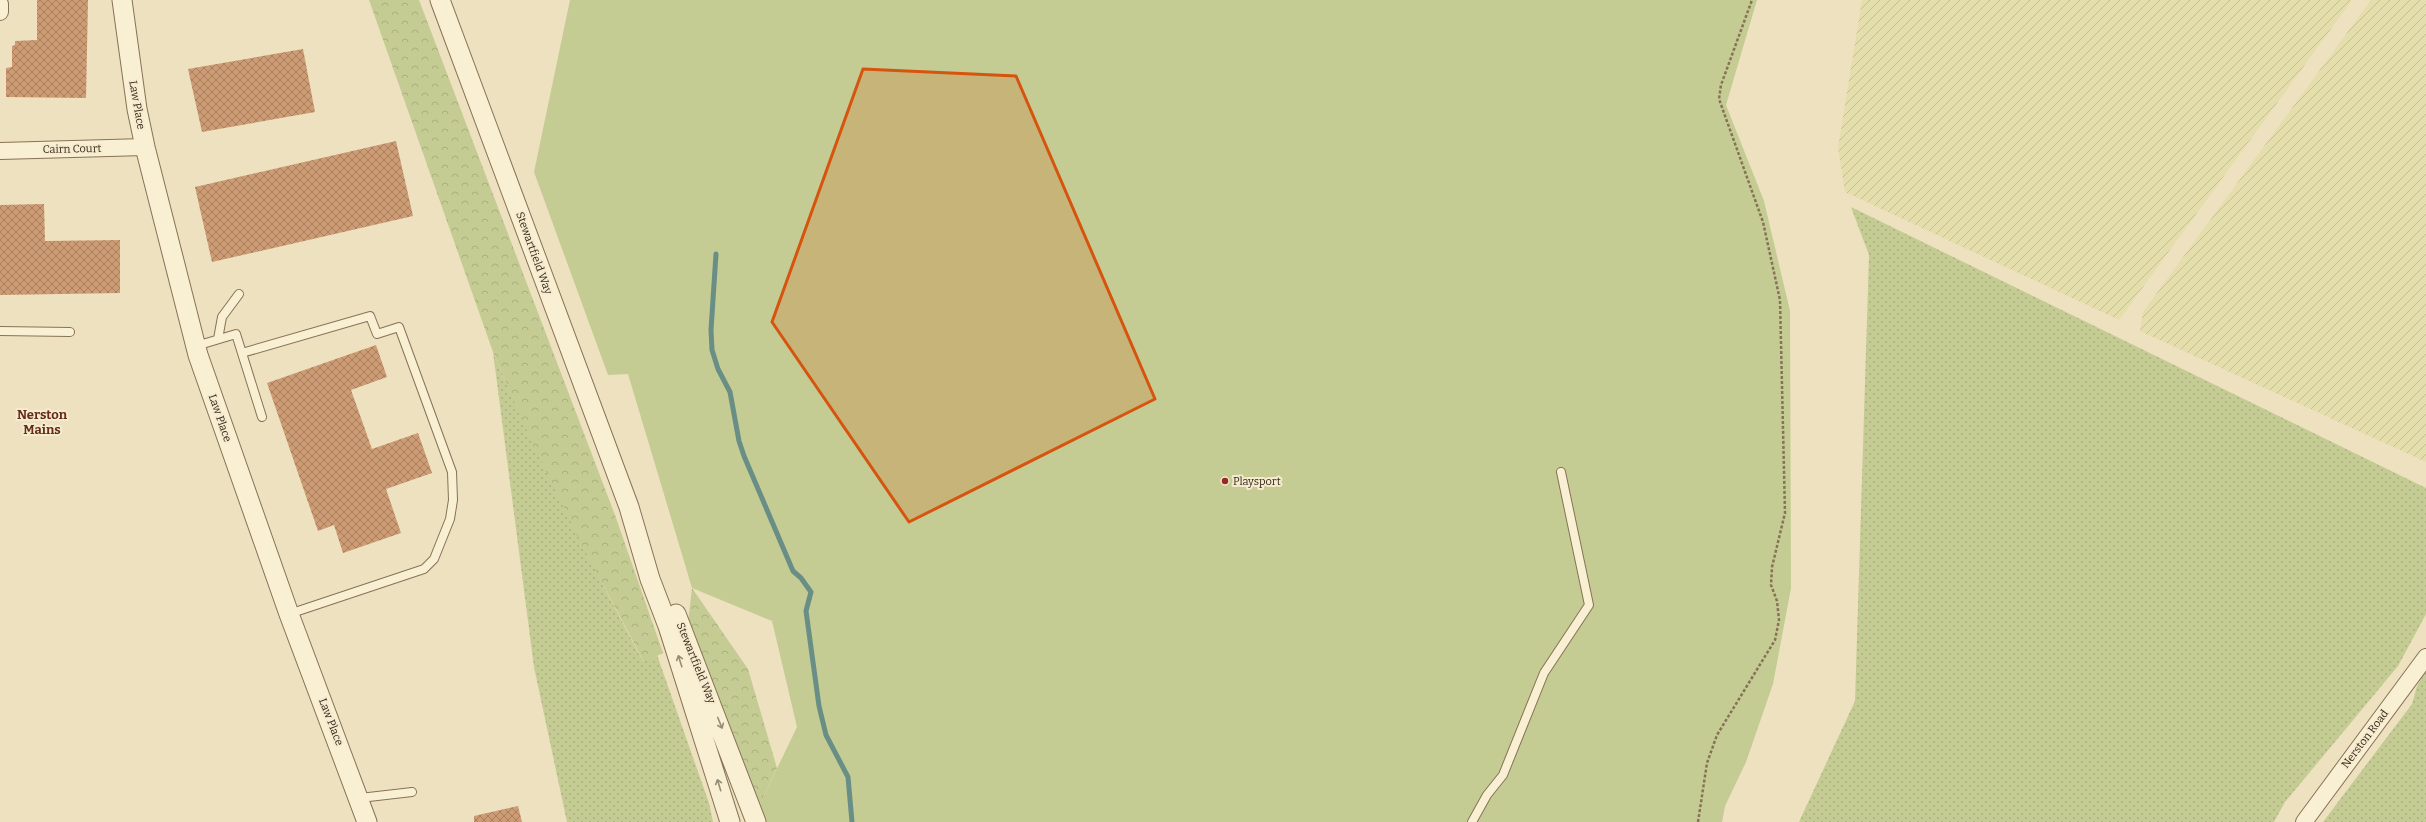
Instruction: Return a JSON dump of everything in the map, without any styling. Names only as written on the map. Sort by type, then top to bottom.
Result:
[{"type":"street","points":[[0,0],[0,12]]},
{"type":"street","name":"Law Place","points":[[122,0],[137,109],[145,147],[196,346],[289,614],[360,798],[367,822]]},
{"type":"street","name":"Stewartfield Way","points":[[440,0],[629,506],[679,620],[756,822]]},
{"type":"street","name":"Cairn Court","points":[[0,151],[145,147]]},
{"type":"street","name":"Stewartfield Way","points":[[629,506],[650,580],[671,633],[730,822]]},
{"type":"street","name":"Nerston Road","points":[[2304,822],[2426,657]]},
{"type":"lane","points":[[218,339],[222,317],[239,294]]},
{"type":"lane","points":[[242,353],[370,316],[377,334],[399,327],[452,472],[453,500],[450,519],[434,559],[424,569],[289,614]]},
{"type":"lane","points":[[0,331],[70,332]]},
{"type":"lane","points":[[196,346],[236,334],[262,417]]},
{"type":"lane","points":[[1472,822],[1486,795],[1503,775],[1544,673],[1589,605],[1561,472]]},
{"type":"lane","points":[[360,798],[412,792]]},
{"type":"path","points":[[1698,822],[1706,763],[1717,735],[1775,640],[1779,620],[1777,601],[1771,585],[1775,548],[1785,513],[1780,300],[1763,222],[1719,99],[1721,85],[1752,0]]},
{"type":"highlighted area","points":[[863,69],[1016,76],[1155,399],[909,522],[772,322]]},
{"type":"shaded area","points":[[1862,0],[2352,0],[2119,320],[1845,192],[1838,148]]},
{"type":"shaded area","points":[[2371,0],[2426,0],[2426,462],[2140,331],[2143,312]]},
{"type":"green space","points":[[369,0],[419,0],[615,515],[663,653],[644,662],[581,543],[530,438],[493,352]]},
{"type":"green space","name":"Playsport","points":[[570,0],[1757,0],[1726,105],[1764,201],[1790,311],[1791,588],[1773,684],[1746,762],[1725,806],[1722,822],[763,822],[759,806],[797,727],[772,621],[692,588],[628,374],[608,375],[534,172]]},
{"type":"green space","points":[[1851,207],[2426,488],[2426,614],[2398,666],[2285,802],[2274,822],[1799,822],[1855,701],[1869,255]]},
{"type":"green space","points":[[493,352],[528,431],[565,508],[643,661],[657,655],[709,803],[713,822],[567,822],[534,667]]},
{"type":"green space","points":[[692,588],[748,669],[777,768],[759,806],[688,622]]},
{"type":"green space","points":[[2426,671],[2426,822],[2323,822],[2412,704],[2417,686]]},
{"type":"building","points":[[37,0],[88,0],[86,98],[6,97],[6,68],[12,67],[12,46],[15,45],[15,41],[37,40]]},
{"type":"building","points":[[303,49],[315,112],[202,132],[188,69]]},
{"type":"building","points":[[396,141],[413,216],[212,262],[195,187]]},
{"type":"building","points":[[44,204],[45,241],[120,240],[120,293],[0,295],[0,205]]},
{"type":"building","points":[[376,345],[387,377],[351,390],[372,449],[418,433],[432,473],[386,489],[401,533],[343,553],[334,525],[318,531],[267,383]]},
{"type":"building","points":[[518,806],[522,822],[474,822],[474,816]]},
{"type":"waterway","points":[[716,254],[711,330],[712,350],[718,369],[730,392],[739,441],[744,456],[793,571],[801,578],[811,592],[806,611],[819,706],[826,735],[848,777],[852,822]]},
{"type":"place","name":"Playsport","points":[[1225,481]]},
{"type":"district","name":"Nerston Mains","points":[[42,422]]}]
